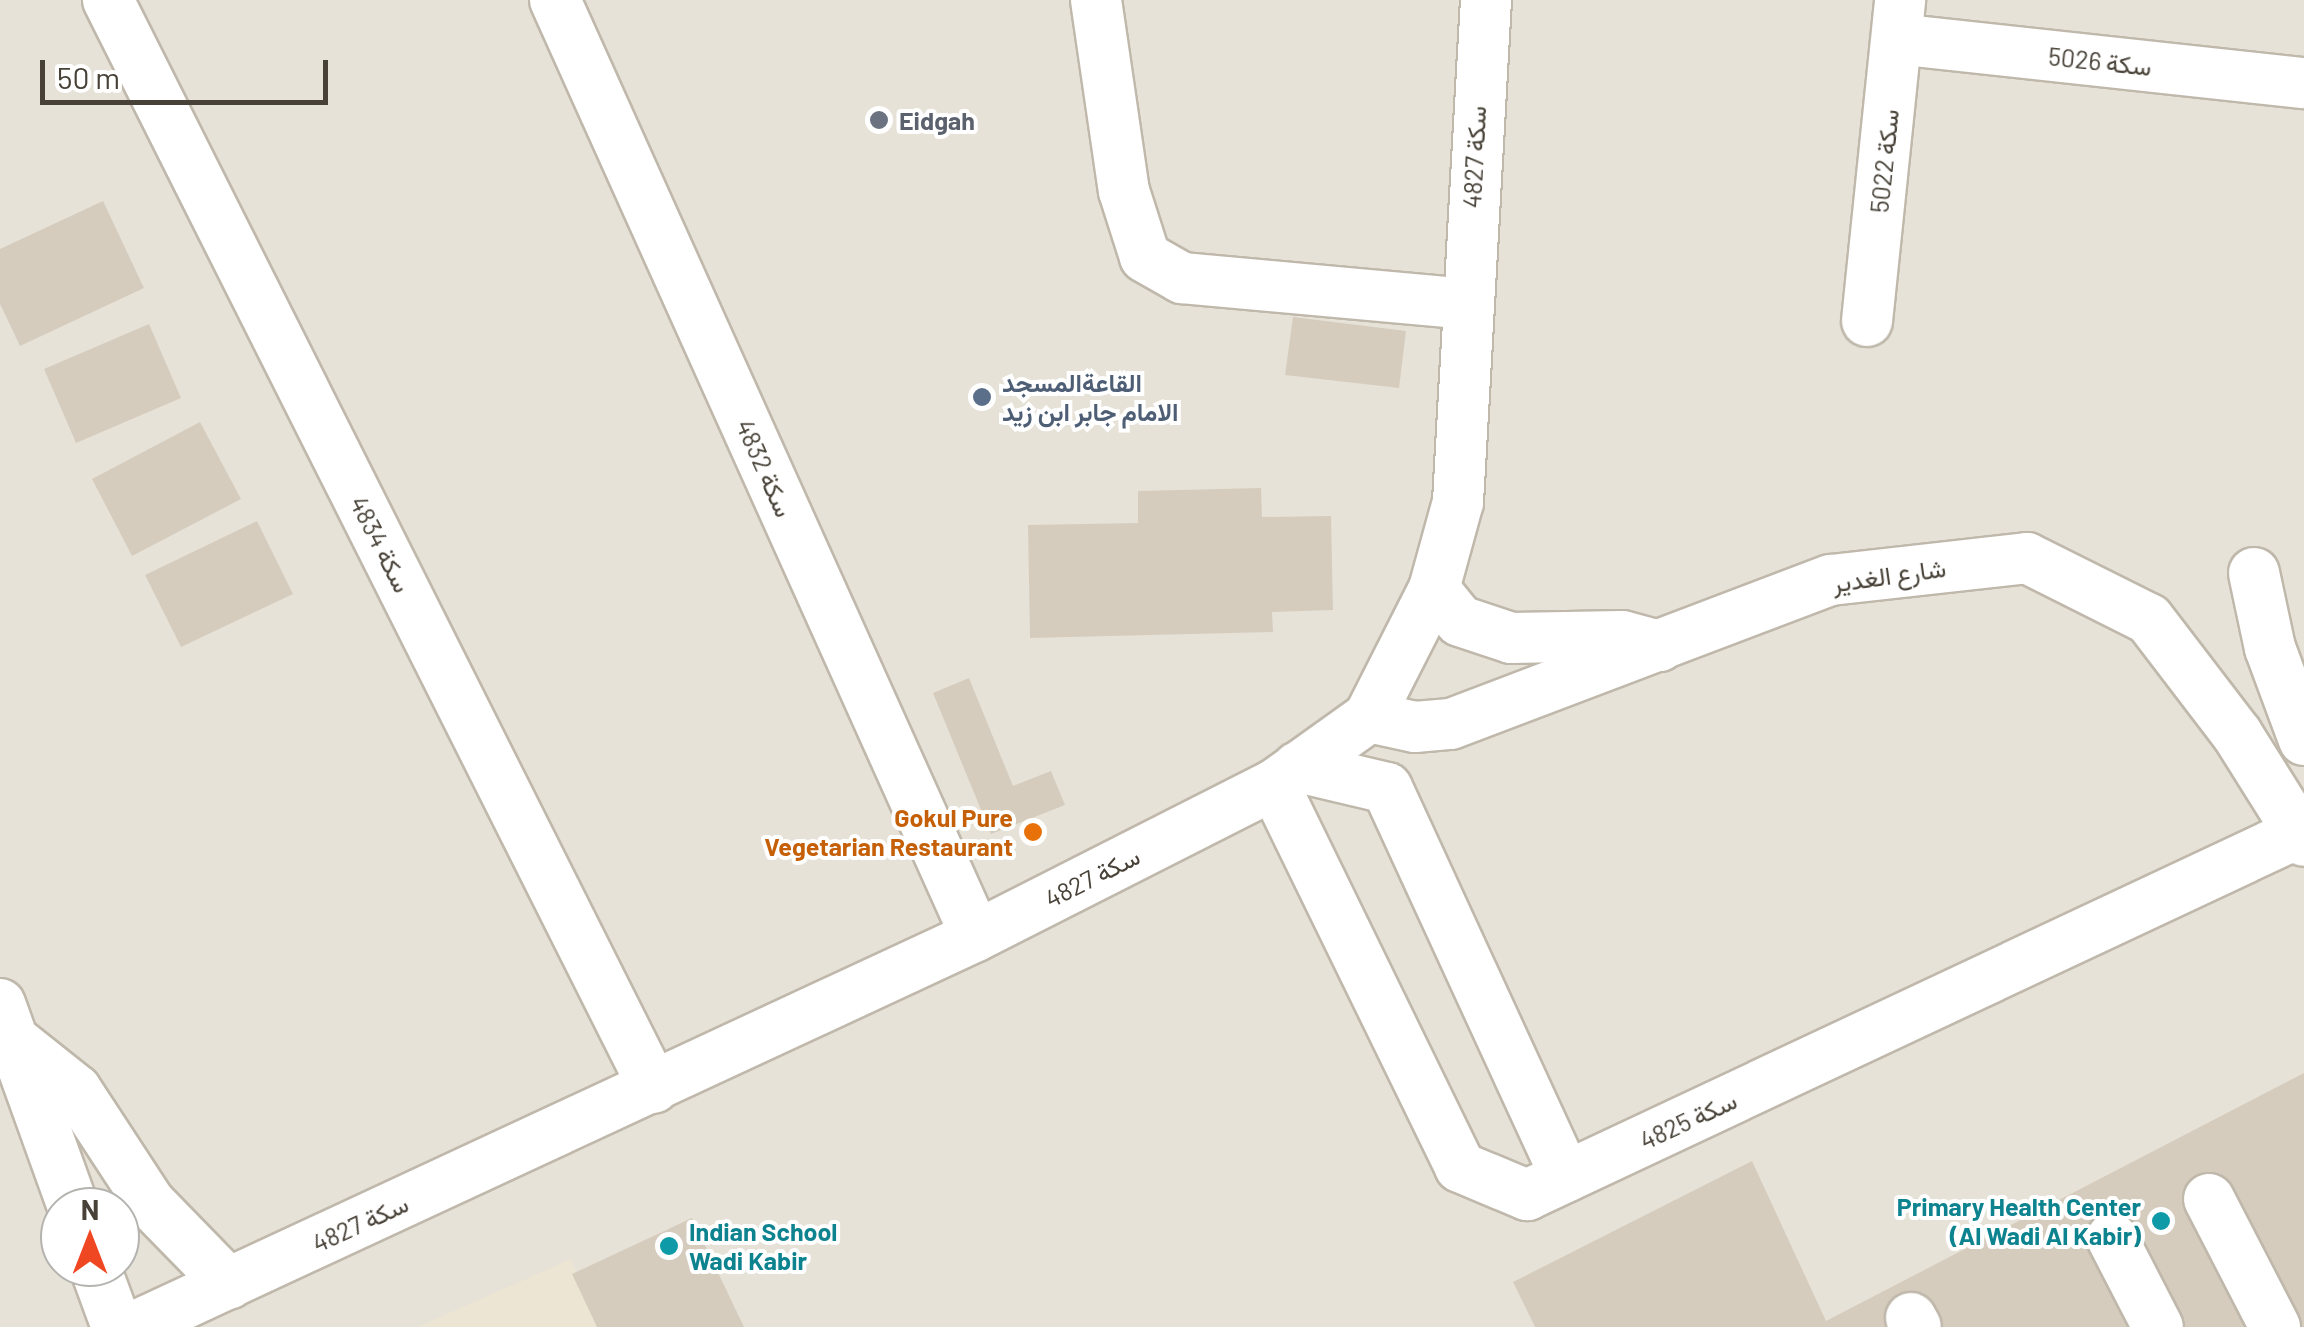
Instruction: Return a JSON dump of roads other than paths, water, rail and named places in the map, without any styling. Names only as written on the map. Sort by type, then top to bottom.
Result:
[{"type":"street","name":"سكة 4834","points":[[108,0],[654,1088]]},
{"type":"street","name":"سكة 4832","points":[[555,0],[976,936]]},
{"type":"street","points":[[1096,0],[1124,191],[1145,257],[1182,278],[1467,304]]},
{"type":"street","name":"سكة 4827","points":[[134,1327],[976,936],[1286,776],[1369,717],[1434,589],[1458,502],[1486,0]]},
{"type":"street","name":"سكة 5026","points":[[1899,19],[2304,83]]},
{"type":"street","name":"سكة 5022","points":[[1868,321],[1899,19]]},
{"type":"street","name":"شارع الغدير","points":[[1369,717],[1415,727],[1451,724],[1665,647],[1830,580],[2028,558],[2149,619],[2237,734],[2302,837]]},
{"type":"street","points":[[2254,574],[2287,640],[2304,740]]},
{"type":"street","points":[[1434,589],[1460,620],[1511,638],[1622,636],[1665,647]]},
{"type":"street","points":[[1286,776],[1388,788],[1566,1177]]},
{"type":"street","name":"سكة 4825","points":[[1286,776],[1460,1168],[1527,1195],[2302,837]]},
{"type":"street","points":[[6,1022],[66,1187]]},
{"type":"street","points":[[6,1022],[76,1090],[150,1203],[229,1284]]},
{"type":"street","points":[[2209,1199],[2275,1327]]},
{"type":"street","points":[[2112,1238],[2158,1327]]},
{"type":"street","points":[[102,1287],[117,1327]]},
{"type":"place","name":"Eidgah","points":[[879,120]]},
{"type":"place","name":"القاعةالمسجد الامام جابر ابن زيد","points":[[982,397]]},
{"type":"place","name":"Gokul Pure Vegetarian Restaurant","points":[[1033,832]]},
{"type":"place","name":"Primary Health Center (Al Wadi Al Kabir)","points":[[2161,1221]]},
{"type":"place","name":"Indian School Wadi Kabir","points":[[669,1246]]}]
